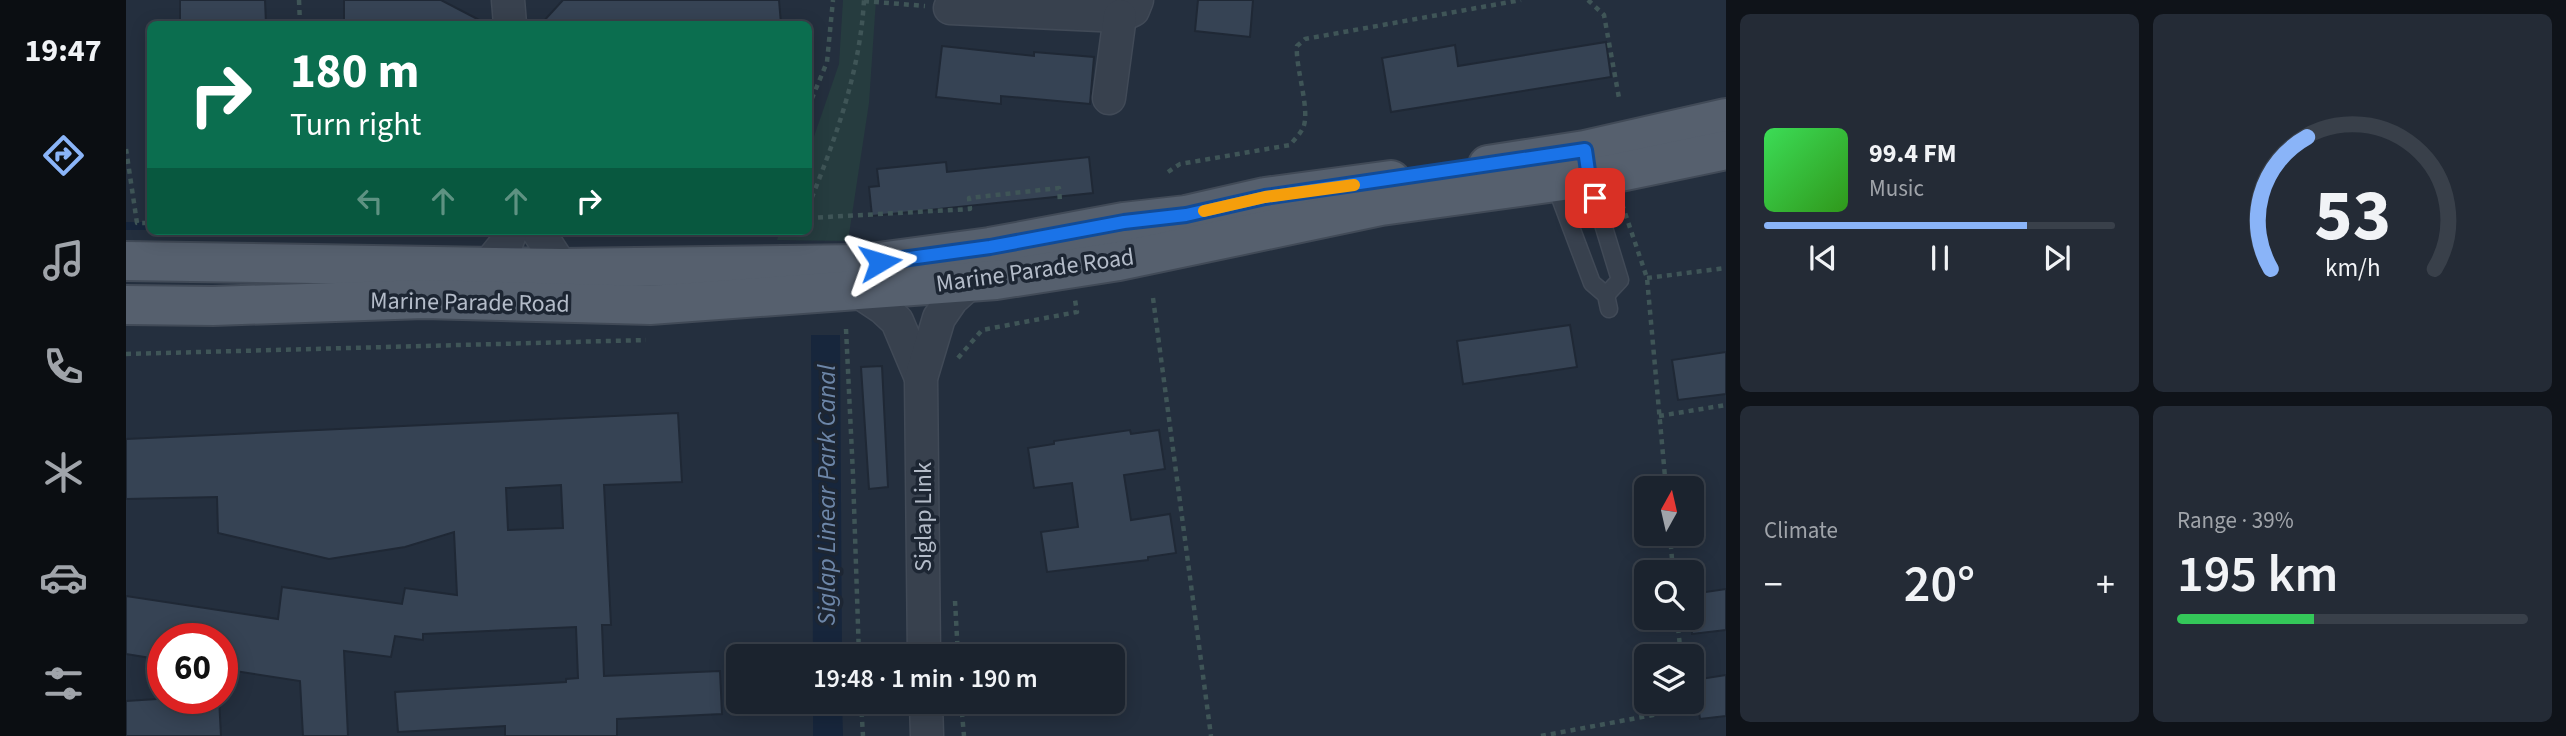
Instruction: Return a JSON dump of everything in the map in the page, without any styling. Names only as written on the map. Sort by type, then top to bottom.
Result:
[{"type":"main road","name":"Marine Parade Road","points":[[126,305],[213,306],[424,299],[650,305],[971,282],[1062,271],[1578,168],[1726,118]]},
{"type":"main road","name":"Marine Parade Road","points":[[126,261],[486,268],[864,264],[990,247],[1124,222],[1186,215],[1265,197],[1578,168],[1726,150]]},
{"type":"street","points":[[508,0],[510,21]]},
{"type":"street","points":[[950,8],[1128,8],[1109,98]]},
{"type":"street","points":[[486,268],[507,242],[509,235]]},
{"type":"street","points":[[541,235],[562,268]]},
{"type":"street","name":"Siglap Link","points":[[925,644],[921,378],[939,318],[952,299],[971,282]]},
{"type":"street","name":"Siglap Link","points":[[856,290],[897,321],[921,378]]},
{"type":"street","points":[[926,714],[927,736]]},
{"type":"lane","points":[[1578,168],[1620,280],[1607,302],[1592,284],[1578,168]]},
{"type":"path","points":[[299,0],[300,21]]},
{"type":"path","points":[[812,98],[827,62],[833,0]]},
{"type":"path","points":[[1168,172],[1180,164],[1290,145],[1304,127],[1306,116],[1296,57],[1297,46],[1305,39],[1521,0]]},
{"type":"path","points":[[1588,0],[1604,15],[1619,98]]},
{"type":"path","points":[[812,197],[833,144],[851,86],[864,1],[950,8]]},
{"type":"path","points":[[126,149],[137,223],[147,223]]},
{"type":"path","points":[[1578,168],[1647,278],[1665,476]]},
{"type":"path","points":[[812,218],[970,209],[969,198],[1059,188]]},
{"type":"path","points":[[1647,278],[1726,268]]},
{"type":"path","points":[[1153,298],[1211,736]]},
{"type":"path","points":[[953,364],[982,330],[1077,312]]},
{"type":"path","points":[[846,329],[859,644]]},
{"type":"path","points":[[126,354],[650,340]]},
{"type":"path","points":[[1659,416],[1726,405]]},
{"type":"path","points":[[954,594],[957,644]]},
{"type":"path","points":[[862,714],[863,736]]},
{"type":"path","points":[[962,714],[964,736]]},
{"type":"path","points":[[1541,736],[1658,714]]},
{"type":"green space","points":[[843,0],[876,0],[869,103],[848,241],[777,240],[779,235],[812,235],[812,142],[839,64]]},
{"type":"water","name":"Siglap Linear Park Canal","points":[[811,335],[840,335],[842,644],[813,644]]},
{"type":"water","points":[[813,714],[842,714],[843,736],[813,736]]},
{"type":"building","points":[[180,0],[265,0],[266,21],[180,21]]},
{"type":"building","points":[[344,0],[441,0],[481,21],[344,21]]},
{"type":"building","points":[[563,0],[779,0],[781,21],[544,21]]},
{"type":"building","points":[[1198,0],[1253,0],[1250,37],[1195,31]]},
{"type":"building","points":[[1606,42],[1611,77],[1391,112],[1382,58],[1455,45],[1458,66]]},
{"type":"building","points":[[942,46],[1034,56],[1034,52],[1094,57],[1090,104],[1001,96],[1001,104],[936,97]]},
{"type":"building","points":[[1089,157],[1093,193],[872,216],[869,187],[879,186],[877,169],[946,162],[947,172]]},
{"type":"building","points":[[1570,325],[1577,367],[1463,384],[1457,341]]},
{"type":"building","points":[[1726,352],[1726,394],[1678,400],[1672,360]]},
{"type":"building","points":[[882,366],[888,487],[869,489],[861,367]]},
{"type":"building","points":[[678,413],[682,482],[604,485],[611,625],[602,625],[604,676],[720,671],[722,714],[617,719],[617,736],[505,736],[505,726],[398,732],[395,692],[566,682],[566,679],[578,678],[576,627],[423,634],[423,640],[395,636],[391,657],[344,651],[348,736],[303,736],[300,681],[238,671],[238,623],[147,623],[147,657],[126,654],[126,596],[278,619],[282,587],[402,604],[405,588],[457,595],[454,532],[405,547],[329,559],[218,533],[217,497],[126,499],[126,439]],"holes":[[[561,485],[563,528],[508,530],[506,488]]]},
{"type":"building","points":[[1130,430],[1131,434],[1159,430],[1165,469],[1124,475],[1131,520],[1170,514],[1176,553],[1148,557],[1148,560],[1047,572],[1041,532],[1078,527],[1072,483],[1034,488],[1028,448],[1054,444],[1054,441]]},
{"type":"building","points":[[1726,589],[1726,630],[1692,634],[1692,630],[1704,630],[1704,592]]},
{"type":"building","points":[[1726,675],[1726,716],[1700,719],[1699,714],[1704,714],[1704,678]]},
{"type":"building","points":[[147,700],[147,714],[220,714],[221,736],[126,736],[126,701]]},
{"type":"waterway","points":[[126,226],[147,226]]},
{"type":"slow traffic","points":[[1204,211],[1265,197],[1354,185]]},
{"type":"route","points":[[880,262],[990,247],[1124,222],[1186,215],[1265,197],[1585,150],[1595,198]]}]
